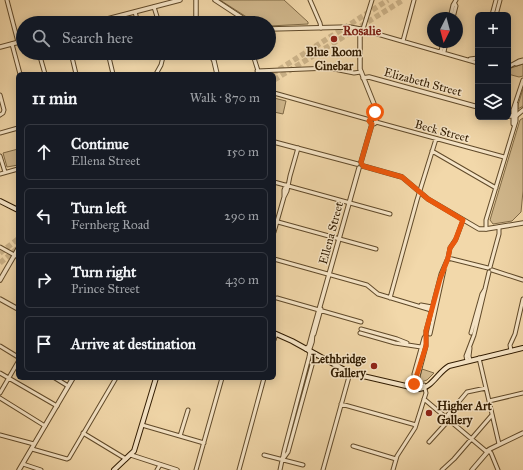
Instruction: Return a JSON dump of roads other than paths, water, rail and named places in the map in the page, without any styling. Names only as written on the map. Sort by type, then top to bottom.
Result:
[{"type":"main road","points":[[0,201],[16,209]]},
{"type":"main road","points":[[276,334],[350,373],[419,387],[432,381],[447,366],[523,348]]},
{"type":"main road","points":[[114,470],[131,455],[135,449],[155,380]]},
{"type":"street","points":[[7,0],[16,34]]},
{"type":"street","points":[[120,16],[180,0]]},
{"type":"street","points":[[196,0],[196,16]]},
{"type":"street","points":[[215,0],[236,16]]},
{"type":"street","points":[[310,0],[321,28]]},
{"type":"street","points":[[362,164],[375,109],[360,66],[362,29],[372,0]]},
{"type":"street","points":[[403,41],[414,0]]},
{"type":"street","points":[[493,12],[496,0]]},
{"type":"street","points":[[497,12],[500,0]]},
{"type":"street","points":[[451,12],[453,5],[456,2]]},
{"type":"street","points":[[454,12],[456,2]]},
{"type":"street","points":[[154,7],[157,16]]},
{"type":"street","points":[[135,12],[136,16]]},
{"type":"street","points":[[276,29],[349,26],[475,62]]},
{"type":"street","points":[[0,47],[16,43]]},
{"type":"street","points":[[12,44],[16,59]]},
{"type":"street","points":[[442,48],[442,52]]},
{"type":"street","points":[[442,52],[444,48]]},
{"type":"street","points":[[468,59],[475,58]]},
{"type":"street","points":[[16,60],[19,72]]},
{"type":"street","points":[[41,60],[44,72]]},
{"type":"street","points":[[73,60],[76,72]]},
{"type":"street","points":[[110,60],[113,72]]},
{"type":"street","points":[[157,72],[162,60]]},
{"type":"street","points":[[214,60],[217,72]]},
{"type":"street","points":[[255,60],[258,72],[329,68],[354,73],[361,72]]},
{"type":"street","points":[[511,66],[518,61],[523,61]]},
{"type":"street","name":"Elizabeth Street","points":[[363,78],[369,77],[475,106]]},
{"type":"street","points":[[486,229],[486,220],[513,126],[516,121],[516,103],[523,80]]},
{"type":"street","name":"Beck Street","points":[[276,94],[504,157]]},
{"type":"street","points":[[0,95],[4,110],[3,114],[0,115]]},
{"type":"street","points":[[511,115],[515,115],[523,110]]},
{"type":"street","points":[[0,133],[16,129]]},
{"type":"street","points":[[390,298],[419,192],[436,138]]},
{"type":"street","points":[[276,142],[358,166],[358,163],[398,175],[428,199],[479,229],[523,223]]},
{"type":"street","points":[[276,227],[284,197],[284,191],[287,186],[298,148]]},
{"type":"street","points":[[432,151],[496,188]]},
{"type":"street","points":[[0,156],[4,172]]},
{"type":"street","name":"Ellena Street","points":[[308,350],[312,341],[340,239],[358,166]]},
{"type":"street","points":[[0,174],[16,169]]},
{"type":"street","points":[[276,183],[390,214]]},
{"type":"street","points":[[415,382],[426,346],[426,336],[431,311],[450,248],[455,241],[463,220]]},
{"type":"street","points":[[278,222],[376,249]]},
{"type":"street","points":[[468,361],[466,354],[470,346],[483,301],[500,234],[499,227]]},
{"type":"street","points":[[0,247],[16,256],[0,280]]},
{"type":"street","points":[[448,258],[523,278]]},
{"type":"street","points":[[276,260],[366,285],[377,294],[419,306],[435,314]]},
{"type":"street","points":[[430,334],[445,266]]},
{"type":"street","points":[[471,333],[480,299],[485,289]]},
{"type":"street","points":[[277,298],[360,322]]},
{"type":"street","points":[[0,299],[16,308]]},
{"type":"street","points":[[511,350],[510,345],[515,334],[523,299]]},
{"type":"street","points":[[431,311],[437,305]]},
{"type":"street","name":"Ellena Street","points":[[308,350],[320,310]]},
{"type":"street","name":"Ellena Street","points":[[312,341],[313,331]]},
{"type":"street","points":[[360,331],[396,343],[421,347]]},
{"type":"street","points":[[393,470],[396,458],[416,425],[426,393],[415,382],[414,375],[424,337],[426,336]]},
{"type":"street","points":[[0,346],[16,356]]},
{"type":"street","points":[[280,470],[283,459],[287,455],[309,358],[308,350]]},
{"type":"street","points":[[292,428],[315,354]]},
{"type":"street","points":[[479,358],[499,444]]},
{"type":"street","points":[[0,392],[16,366]]},
{"type":"street","points":[[0,373],[57,406]]},
{"type":"street","points":[[323,470],[350,373]]},
{"type":"street","points":[[418,376],[419,387]]},
{"type":"street","points":[[58,380],[68,386]]},
{"type":"street","points":[[19,470],[72,380]]},
{"type":"street","points":[[32,449],[68,459],[115,380]]},
{"type":"street","points":[[196,470],[221,380]]},
{"type":"street","points":[[239,470],[263,380]]},
{"type":"street","points":[[301,388],[305,389]]},
{"type":"street","points":[[430,442],[468,392],[486,388]]},
{"type":"street","points":[[489,401],[523,393]]},
{"type":"street","points":[[0,398],[45,426]]},
{"type":"street","points":[[424,398],[472,439],[492,453],[498,470]]},
{"type":"street","points":[[341,404],[416,425]]},
{"type":"street","points":[[180,436],[188,410]]},
{"type":"street","points":[[442,470],[472,439],[492,415]]},
{"type":"street","points":[[142,425],[204,443]]},
{"type":"street","points":[[83,433],[127,459]]},
{"type":"street","points":[[472,470],[488,451],[523,433]]},
{"type":"street","points":[[0,435],[34,444]]},
{"type":"street","points":[[353,446],[396,458]]},
{"type":"street","points":[[131,455],[177,470]]},
{"type":"street","points":[[264,455],[303,465]]},
{"type":"street","points":[[23,464],[42,470]]},
{"type":"street","points":[[157,470],[160,465]]},
{"type":"tunnel","points":[[275,72],[388,0]]},
{"type":"tunnel","points":[[276,79],[403,0]]},
{"type":"tunnel","points":[[0,253],[16,241]]},
{"type":"tunnel","points":[[0,263],[16,250]]},
{"type":"place","name":"Blue Room Cinebar","points":[[334,39]]},
{"type":"place","name":"Lethbridge Gallery","points":[[374,366]]},
{"type":"place","name":"Higher Art Gallery","points":[[429,413]]},
{"type":"district","name":"Rosalie","points":[[362,31]]}]
